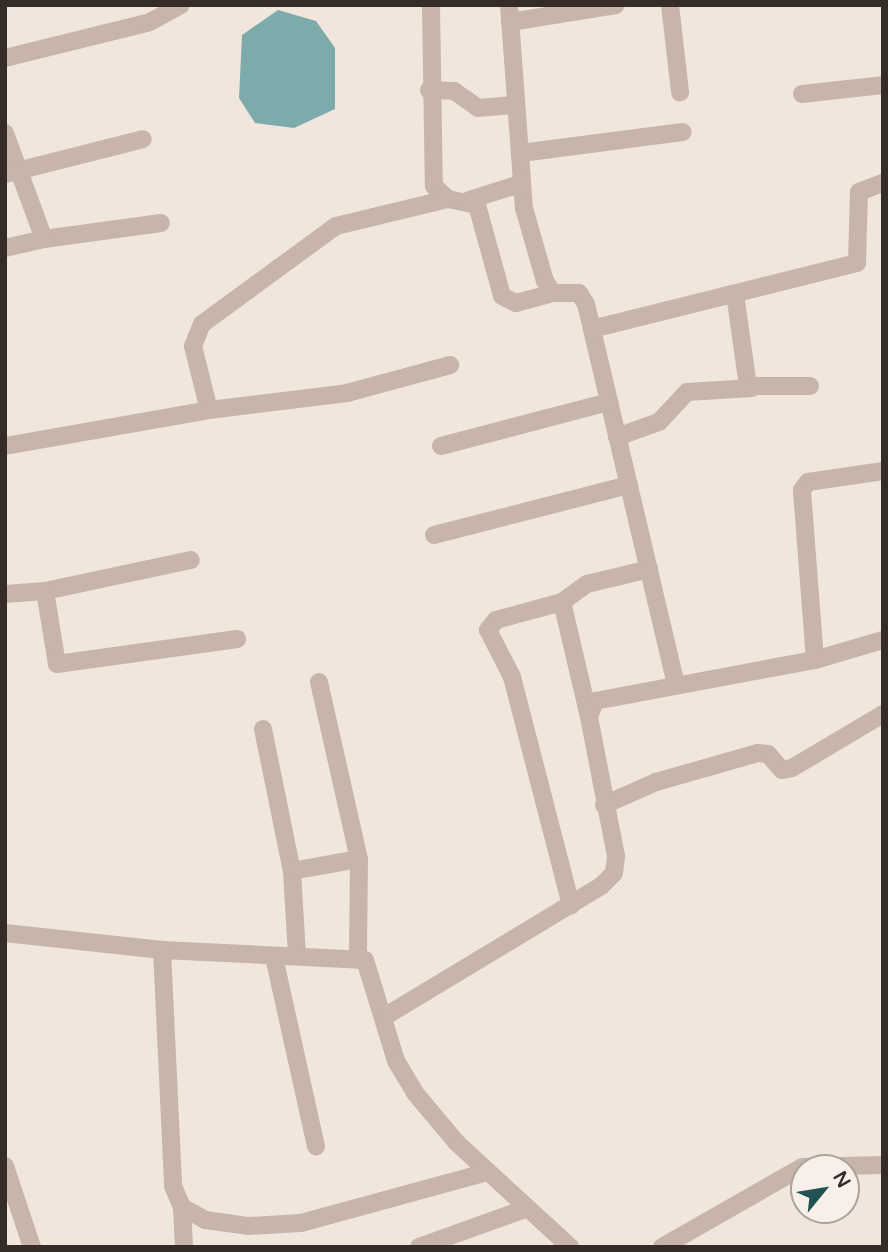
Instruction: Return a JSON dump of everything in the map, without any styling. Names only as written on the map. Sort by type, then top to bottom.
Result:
[{"type":"street","points":[[5,58],[150,22],[181,5]]},
{"type":"street","points":[[430,5],[429,90],[434,186],[448,199]]},
{"type":"street","points":[[553,293],[545,281],[520,184],[521,153],[515,105],[510,14],[616,5]]},
{"type":"street","points":[[670,5],[680,92]]},
{"type":"street","points":[[802,94],[883,85]]},
{"type":"street","points":[[429,90],[454,91],[478,108],[515,105]]},
{"type":"street","points":[[521,153],[683,132]]},
{"type":"street","points":[[6,136],[11,173],[44,239]]},
{"type":"street","points":[[11,173],[143,139]]},
{"type":"street","points":[[592,329],[857,263],[859,192],[883,183]]},
{"type":"street","points":[[209,410],[192,346],[202,324],[337,226],[448,199],[469,200],[520,184]]},
{"type":"street","points":[[469,200],[482,215],[502,296],[516,303],[553,293],[579,293],[592,329],[676,684]]},
{"type":"street","points":[[5,248],[44,239],[160,222]]},
{"type":"street","points":[[735,294],[751,388]]},
{"type":"street","points":[[5,446],[209,410],[347,393],[450,365]]},
{"type":"street","points":[[617,437],[659,422],[687,392],[810,386]]},
{"type":"street","points":[[441,446],[609,402]]},
{"type":"street","points":[[815,660],[802,490],[808,482],[883,471]]},
{"type":"street","points":[[434,535],[629,485]]},
{"type":"street","points":[[5,594],[45,591],[191,559]]},
{"type":"street","points":[[570,905],[512,677],[488,630],[496,620],[562,602],[587,584],[649,569]]},
{"type":"street","points":[[45,591],[57,664],[237,639]]},
{"type":"street","points":[[384,1017],[570,905],[614,873],[616,856],[589,717],[562,602]]},
{"type":"street","points":[[589,717],[595,701],[612,694],[815,660],[883,640]]},
{"type":"street","points":[[319,682],[359,859],[358,958]]},
{"type":"street","points":[[604,805],[656,782],[758,753],[768,754],[782,770],[792,768],[883,714]]},
{"type":"street","points":[[263,729],[292,871],[297,954]]},
{"type":"street","points":[[292,871],[359,859]]},
{"type":"street","points":[[5,933],[162,950],[274,957],[297,954],[365,960],[373,976],[396,1061],[415,1093],[487,1172],[570,1247]]},
{"type":"street","points":[[162,950],[171,1159],[182,1207],[184,1247]]},
{"type":"street","points":[[274,957],[316,1146]]},
{"type":"street","points":[[662,1247],[802,1167],[883,1165]]},
{"type":"street","points":[[5,1166],[32,1247]]},
{"type":"street","points":[[182,1207],[205,1220],[248,1226],[301,1223],[487,1172]]},
{"type":"street","points":[[419,1247],[525,1209]]},
{"type":"water","points":[[278,10],[316,21],[335,48],[335,109],[294,128],[255,123],[239,98],[242,35]]}]
